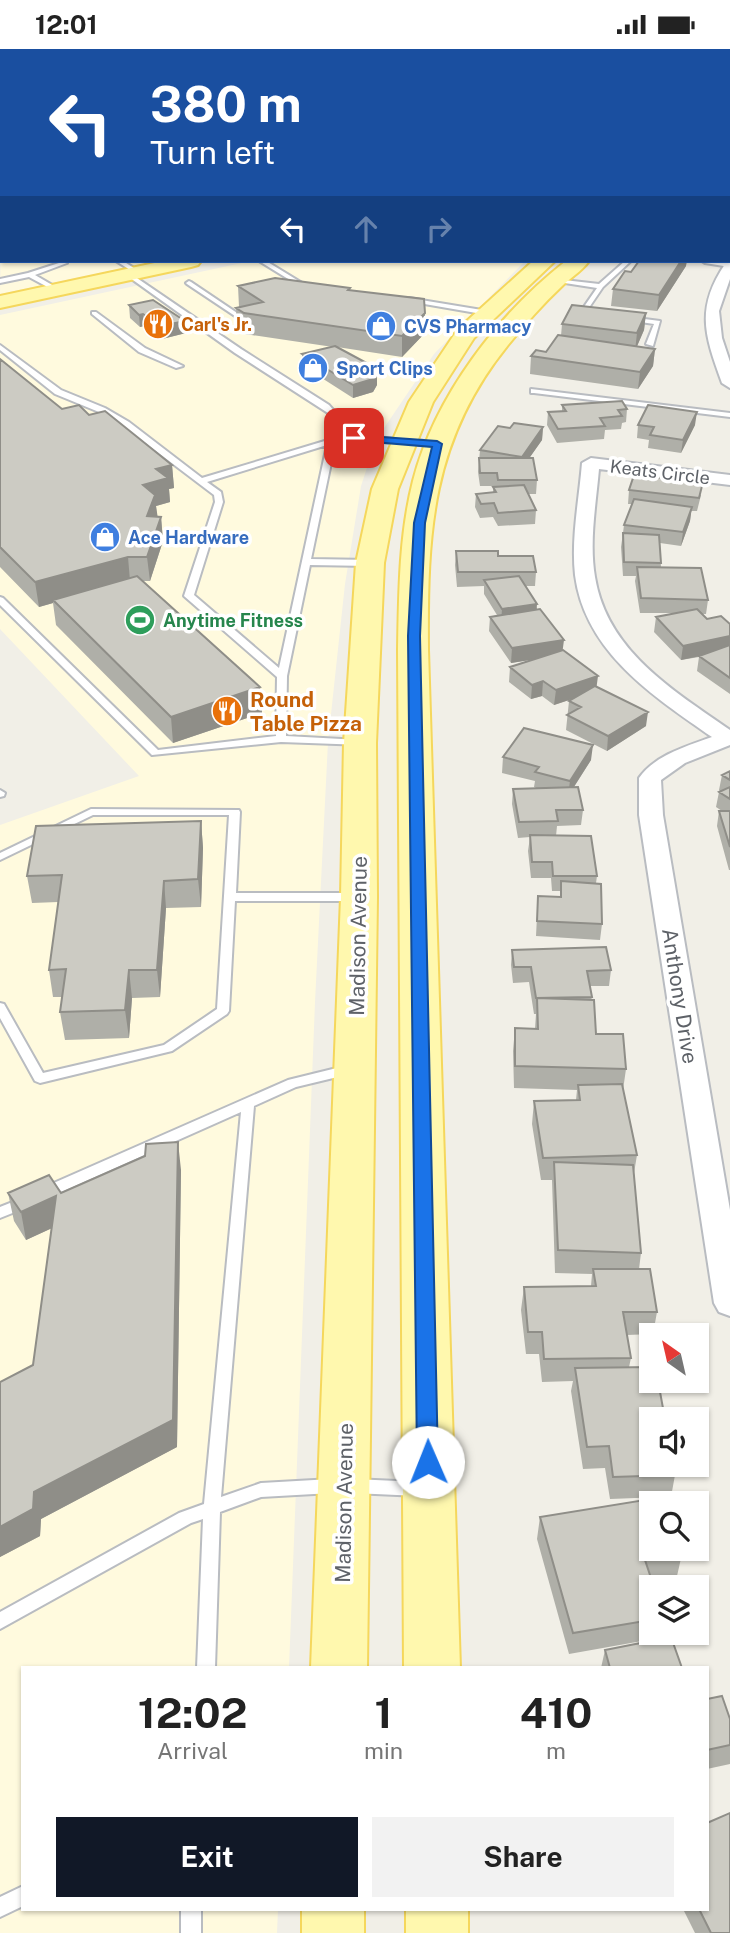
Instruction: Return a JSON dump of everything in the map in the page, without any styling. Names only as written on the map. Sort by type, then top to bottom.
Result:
[{"type":"main road","points":[[0,302],[57,290],[128,269],[175,263]]},
{"type":"main road","name":"Madison Avenue","points":[[432,1666],[414,636],[421,402],[466,334],[488,313],[550,271],[573,263]]},
{"type":"main road","name":"Madison Avenue","points":[[339,1666],[359,897],[360,743],[370,563],[385,489],[462,395],[550,271]]},
{"type":"main road","points":[[332,1933],[333,1911]]},
{"type":"main road","points":[[436,1911],[437,1933]]},
{"type":"street","points":[[730,266],[713,300],[710,317],[712,335],[730,383]]},
{"type":"street","name":"Keats Circle","points":[[729,739],[640,674],[606,636],[592,607],[585,576],[584,538],[591,464],[730,480]]},
{"type":"street","name":"Anthony Drive","points":[[729,739],[681,756],[660,768],[650,778],[651,815],[730,1303]]},
{"type":"lane","points":[[0,281],[30,275],[64,263]]},
{"type":"lane","points":[[265,263],[300,284],[324,288]]},
{"type":"lane","points":[[595,315],[582,314],[601,286],[626,263]]},
{"type":"lane","points":[[128,269],[238,351],[332,413],[332,439],[282,676],[282,739]]},
{"type":"lane","points":[[550,271],[601,286]]},
{"type":"lane","points":[[30,275],[57,290]]},
{"type":"lane","points":[[189,283],[243,319]]},
{"type":"lane","points":[[404,300],[488,313]]},
{"type":"lane","points":[[94,313],[142,349],[179,366]]},
{"type":"lane","points":[[620,318],[657,321],[650,344]]},
{"type":"lane","points":[[0,347],[58,392],[102,410],[126,424],[218,494],[219,502],[189,596],[282,676]]},
{"type":"lane","points":[[534,391],[730,415]]},
{"type":"lane","points":[[200,481],[332,439],[420,443]]},
{"type":"lane","points":[[307,562],[370,563]]},
{"type":"lane","points":[[0,600],[156,753],[282,739],[360,743]]},
{"type":"lane","points":[[0,857],[91,812],[235,812],[232,897],[223,1011],[168,1048],[40,1078],[0,1007]]},
{"type":"lane","points":[[232,897],[359,897]]},
{"type":"lane","points":[[0,1213],[293,1083],[355,1069]]},
{"type":"lane","points":[[206,1666],[212,1508],[248,1103]]},
{"type":"lane","points":[[0,1621],[185,1518],[261,1490],[344,1486],[428,1489]]},
{"type":"lane","points":[[0,1907],[21,1897]]},
{"type":"lane","points":[[191,1911],[191,1933]]},
{"type":"shaded area","points":[[1,263],[147,263],[0,294]]},
{"type":"shaded area","points":[[242,263],[523,263],[434,354],[376,440],[361,486],[345,584],[328,742],[289,1666],[21,1666],[21,1911],[278,1911],[277,1933],[0,1933],[0,825],[139,776],[0,629],[0,315]]},
{"type":"building","points":[[638,263],[680,263],[659,295],[613,289],[625,271],[631,272]]},
{"type":"building","points":[[275,278],[424,299],[425,313],[402,336],[244,313],[236,308],[263,302],[238,286]]},
{"type":"building","points":[[153,300],[185,321],[161,326],[143,314],[139,315],[129,305]]},
{"type":"building","points":[[572,305],[646,313],[637,333],[562,324]]},
{"type":"building","points":[[558,335],[655,349],[640,372],[531,356],[536,350],[546,352]]},
{"type":"building","points":[[335,346],[374,367],[370,368],[377,372],[373,379],[353,385],[302,354]]},
{"type":"building","points":[[0,359],[62,409],[79,405],[89,415],[105,411],[172,465],[156,469],[168,478],[143,485],[155,495],[147,516],[161,517],[147,557],[128,557],[35,582],[0,547]]},
{"type":"building","points":[[622,401],[627,409],[618,410],[622,416],[600,418],[605,426],[558,429],[548,412],[566,411],[562,405]]},
{"type":"building","points":[[648,405],[697,412],[683,440],[650,435],[654,427],[638,425]]},
{"type":"building","points":[[514,423],[543,427],[522,457],[480,450],[498,426],[510,428]]},
{"type":"building","points":[[479,458],[533,458],[537,480],[498,480],[497,473],[480,473]]},
{"type":"building","points":[[634,475],[703,482],[699,498],[629,490]]},
{"type":"building","points":[[524,485],[536,510],[498,513],[494,503],[481,504],[476,494],[496,492],[493,487]]},
{"type":"building","points":[[634,499],[692,507],[683,532],[624,525]]},
{"type":"building","points":[[623,533],[659,535],[661,563],[624,562]]},
{"type":"building","points":[[456,551],[498,551],[498,556],[533,556],[536,572],[458,572]]},
{"type":"building","points":[[637,567],[701,568],[708,600],[641,598]]},
{"type":"building","points":[[137,576],[260,687],[171,717],[53,600]]},
{"type":"building","points":[[519,576],[537,604],[502,609],[484,580]]},
{"type":"building","points":[[540,609],[564,640],[512,648],[490,617]]},
{"type":"building","points":[[697,609],[707,619],[721,616],[730,624],[730,636],[683,646],[656,617]]},
{"type":"building","points":[[730,645],[730,678],[699,656]]},
{"type":"building","points":[[563,650],[598,676],[556,690],[543,681],[532,685],[510,667]]},
{"type":"building","points":[[595,686],[648,712],[608,736],[567,715],[581,707],[569,701]]},
{"type":"building","points":[[524,728],[593,745],[570,781],[535,772],[539,767],[503,757]]},
{"type":"building","points":[[730,771],[730,780],[722,775]]},
{"type":"building","points":[[578,787],[583,810],[556,810],[558,821],[519,822],[513,789]]},
{"type":"building","points":[[730,787],[730,799],[719,792]]},
{"type":"building","points":[[719,811],[730,811],[730,847]]},
{"type":"building","points":[[201,821],[198,879],[164,881],[157,970],[129,970],[125,1010],[60,1012],[66,969],[49,970],[62,875],[27,876],[36,826]]},
{"type":"building","points":[[530,835],[591,836],[597,876],[553,876],[552,862],[532,862]]},
{"type":"building","points":[[561,881],[601,884],[602,924],[537,921],[538,896],[561,897]]},
{"type":"building","points":[[606,947],[611,970],[587,971],[592,997],[536,998],[531,967],[514,967],[512,950]]},
{"type":"building","points":[[537,998],[594,1000],[596,1034],[623,1034],[626,1069],[515,1066],[515,1028],[538,1029]]},
{"type":"building","points":[[622,1084],[637,1155],[543,1158],[534,1101],[580,1100],[578,1085]]},
{"type":"building","points":[[178,1142],[173,1420],[34,1492],[33,1509],[0,1527],[0,1382],[33,1365],[56,1196],[21,1212],[8,1193],[49,1175],[61,1193],[145,1156],[146,1144]]},
{"type":"building","points":[[554,1162],[633,1165],[641,1253],[558,1250]]},
{"type":"building","points":[[593,1269],[650,1269],[657,1312],[623,1312],[631,1358],[544,1359],[542,1332],[528,1332],[524,1287],[596,1286]]},
{"type":"building","points":[[639,1367],[639,1393],[660,1393],[663,1407],[639,1407],[639,1476],[613,1477],[609,1446],[587,1447],[575,1368]]},
{"type":"building","points":[[639,1501],[639,1561],[645,1561],[650,1575],[639,1575],[639,1622],[573,1633],[540,1517]]},
{"type":"building","points":[[639,1643],[674,1645],[681,1666],[609,1666],[605,1650]]},
{"type":"building","points":[[722,1696],[730,1719],[730,1745],[709,1750],[709,1699]]},
{"type":"building","points":[[730,1813],[730,1933],[711,1933],[700,1911],[709,1911],[709,1822]]},
{"type":"place","name":"Carl's Jr.","points":[[158,324]]},
{"type":"place","name":"CVS Pharmacy","points":[[381,326]]},
{"type":"place","name":"Sport Clips","points":[[313,368]]},
{"type":"place","name":"Ace Hardware","points":[[105,537]]},
{"type":"place","name":"Anytime Fitness","points":[[140,620]]},
{"type":"place","name":"Round Table Pizza","points":[[227,711]]},
{"type":"route","points":[[354,438],[437,444],[419,523],[414,636],[428,1462]]}]
